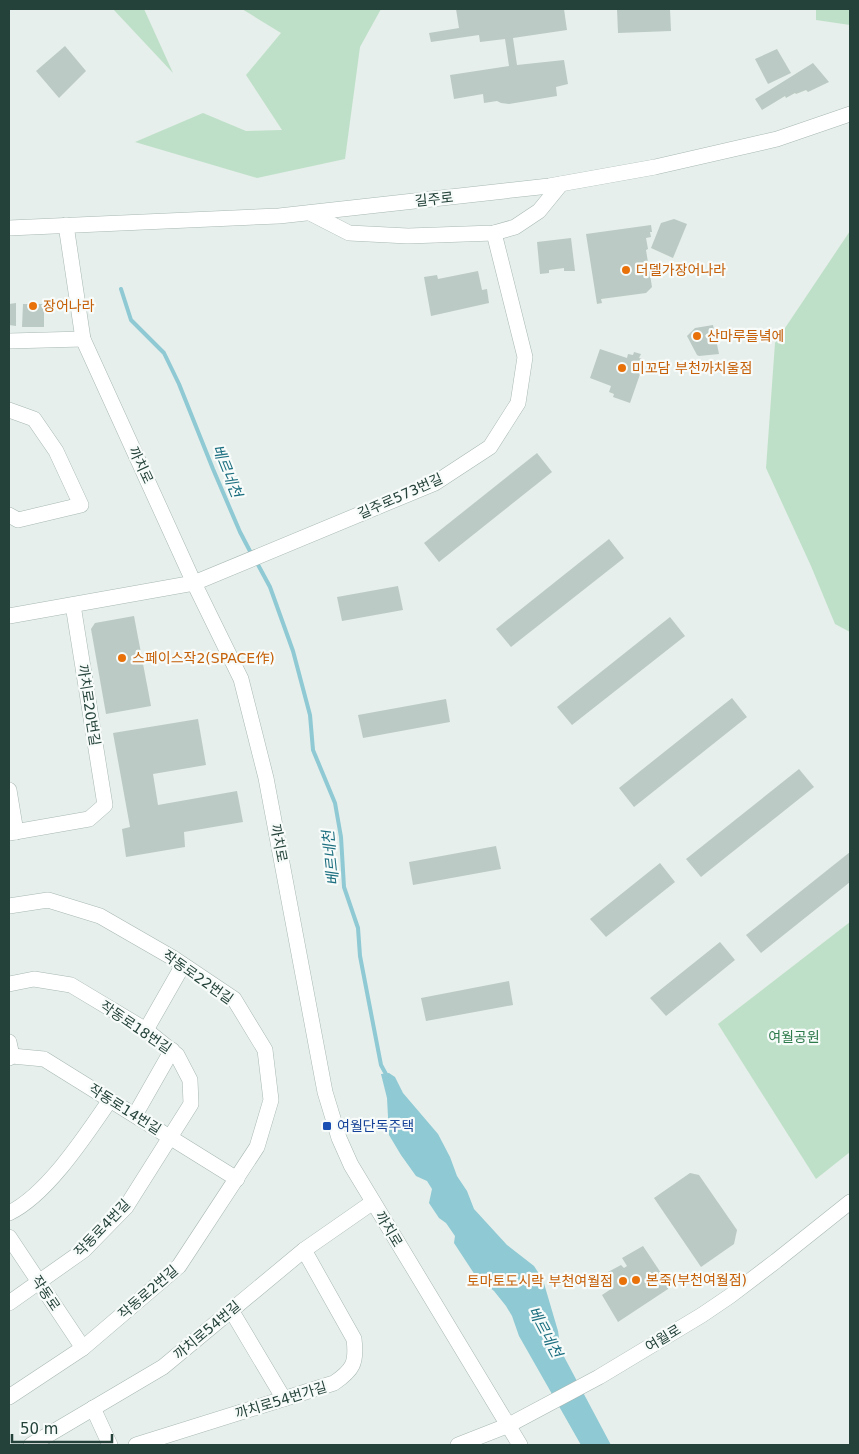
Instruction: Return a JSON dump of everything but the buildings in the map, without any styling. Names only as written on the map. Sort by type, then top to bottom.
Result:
[{"type":"street","name":"길주로","points":[[9,228],[280,216],[561,184],[655,167],[777,139],[850,114]]},
{"type":"street","points":[[310,213],[349,232],[408,236],[494,233],[516,227],[539,211],[561,184]]},
{"type":"street","name":"까치로","points":[[66,226],[83,339],[194,583],[241,678],[266,778],[325,1092],[339,1138],[351,1165],[520,1445]]},
{"type":"street","name":"길주로573번길","points":[[194,583],[435,483],[490,447],[518,403],[524,357],[494,233]]},
{"type":"street","points":[[9,340],[83,339]]},
{"type":"street","points":[[9,410],[34,418],[56,450],[80,505],[18,520],[9,515]]},
{"type":"street","points":[[9,616],[194,583]]},
{"type":"street","name":"까치로20번길","points":[[12,833],[89,819],[105,805],[72,604]]},
{"type":"street","points":[[9,790],[12,833]]},
{"type":"street","name":"작동로22번길","points":[[9,906],[48,900],[100,916],[183,965],[234,999],[265,1050],[271,1100],[257,1147],[237,1179]]},
{"type":"street","points":[[146,1030],[183,965]]},
{"type":"street","name":"작동로18번길","points":[[9,984],[34,979],[71,985],[146,1030],[178,1055],[190,1080],[191,1104],[171,1138]]},
{"type":"street","points":[[135,1116],[172,1050]]},
{"type":"street","name":"작동로14번길","points":[[10,1052],[44,1059],[237,1179]]},
{"type":"street","points":[[9,1213],[20,1208],[50,1179],[81,1141],[110,1100]]},
{"type":"street","name":"작동로4번길","points":[[9,1302],[84,1250],[126,1207],[171,1138]]},
{"type":"street","name":"작동로2번길","points":[[9,1397],[83,1348],[179,1266],[237,1179]]},
{"type":"street","name":"까치로54번길","points":[[36,1444],[163,1367],[304,1250],[373,1202]]},
{"type":"street","name":"여월로","points":[[458,1445],[509,1425],[599,1377],[681,1328],[730,1296],[850,1202]]},
{"type":"street","name":"작동로","points":[[9,1237],[83,1348]]},
{"type":"street","name":"까치로54번가길","points":[[136,1445],[334,1383],[348,1373],[356,1356],[354,1339],[304,1250]]},
{"type":"street","points":[[231,1310],[284,1399]]},
{"type":"street","points":[[93,1408],[110,1445]]},
{"type":"green space","points":[[113,9],[144,9],[173,73]]},
{"type":"green space","points":[[242,9],[381,9],[360,47],[345,159],[257,178],[135,142],[203,113],[246,131],[282,130],[246,75],[281,33]]},
{"type":"green space","points":[[816,9],[850,9],[850,25],[816,20]]},
{"type":"green space","points":[[850,231],[850,632],[835,624],[811,566],[766,468],[775,343]]},
{"type":"green space","name":"여월공원","points":[[850,922],[850,1152],[816,1179],[718,1024]]},
{"type":"water","points":[[389,1073],[395,1077],[403,1093],[438,1134],[474,1209],[507,1245],[534,1266],[543,1280],[558,1331],[561,1351],[611,1445],[581,1445],[519,1336],[512,1316],[506,1306],[494,1291],[475,1275],[454,1243],[455,1236],[429,1203],[432,1189],[427,1181],[416,1176],[389,1135],[387,1098],[381,1074]]},
{"type":"waterway","name":"베르네천","points":[[121,289],[131,320],[164,353],[179,384],[240,532],[252,555]]},
{"type":"waterway","name":"베르네천","points":[[256,561],[270,587],[293,651],[310,715],[313,750],[335,803],[341,837],[344,887],[358,928],[360,956],[381,1065],[387,1076]]},
{"type":"place","name":"더델가장어나라","points":[[626,270]]},
{"type":"place","name":"장어나라","points":[[33,306]]},
{"type":"place","name":"산마루들녘에","points":[[697,336]]},
{"type":"place","name":"미꼬담 부천까치울점","points":[[622,368]]},
{"type":"place","name":"스페이스작2(SPACE作)","points":[[122,658]]},
{"type":"place","name":"여월단독주택","points":[[327,1126]]},
{"type":"place","name":"본죽(부천여월점)","points":[[636,1280]]},
{"type":"place","name":"토마토도시락 부천여월점","points":[[623,1281]]}]
